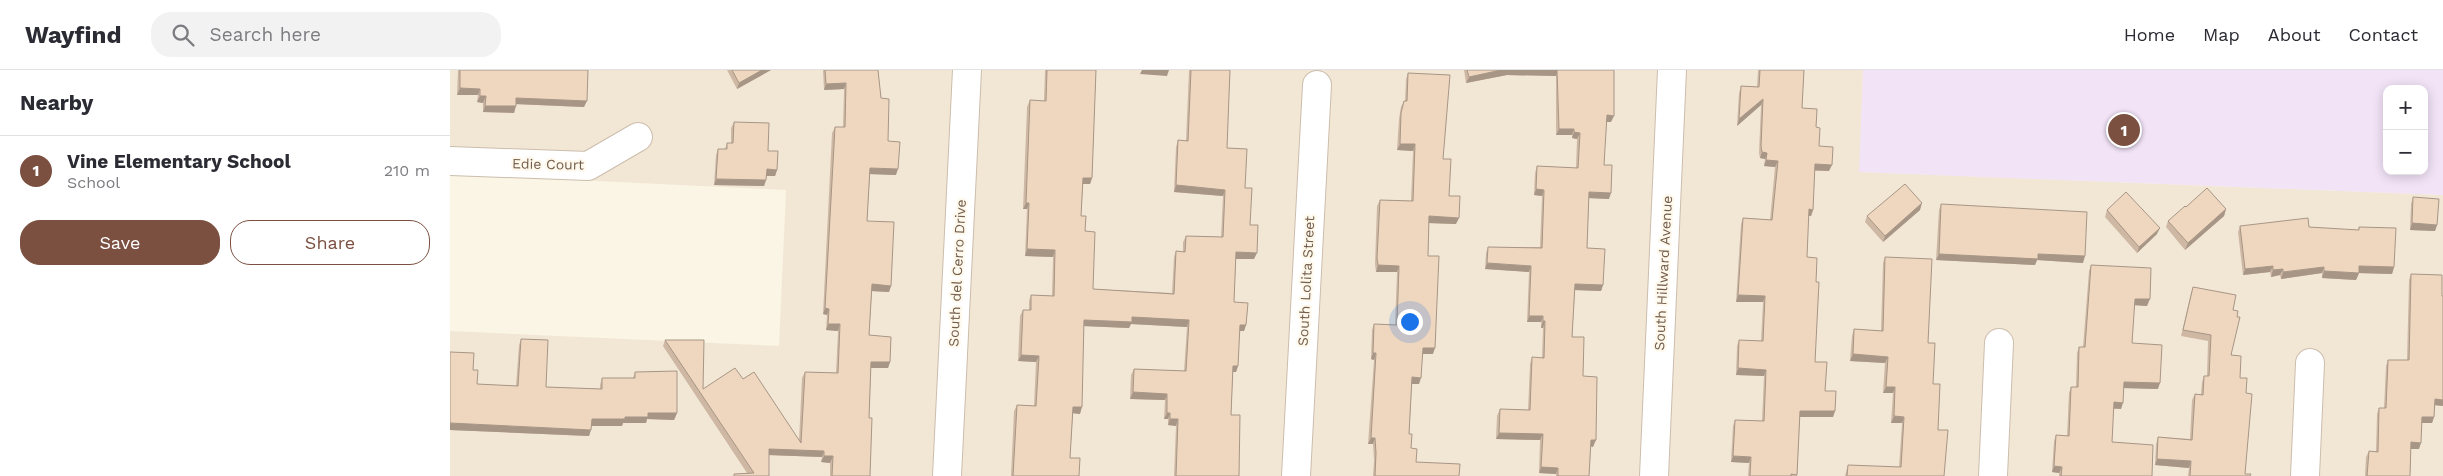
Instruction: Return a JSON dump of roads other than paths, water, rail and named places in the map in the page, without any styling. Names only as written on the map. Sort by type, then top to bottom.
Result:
[{"type":"street","name":"South del Cerro Drive","points":[[947,476],[967,70]]},
{"type":"street","name":"South Hillward Avenue","points":[[1654,476],[1672,70]]},
{"type":"street","name":"South Lolita Street","points":[[1296,476],[1317,85]]},
{"type":"street","name":"Edie Court","points":[[450,161],[588,166],[638,137]]},
{"type":"street","points":[[1993,476],[1999,343]]},
{"type":"street","points":[[2305,476],[2310,363]]},
{"type":"place","name":"Vine Elementary School","points":[[2124,130]]}]
